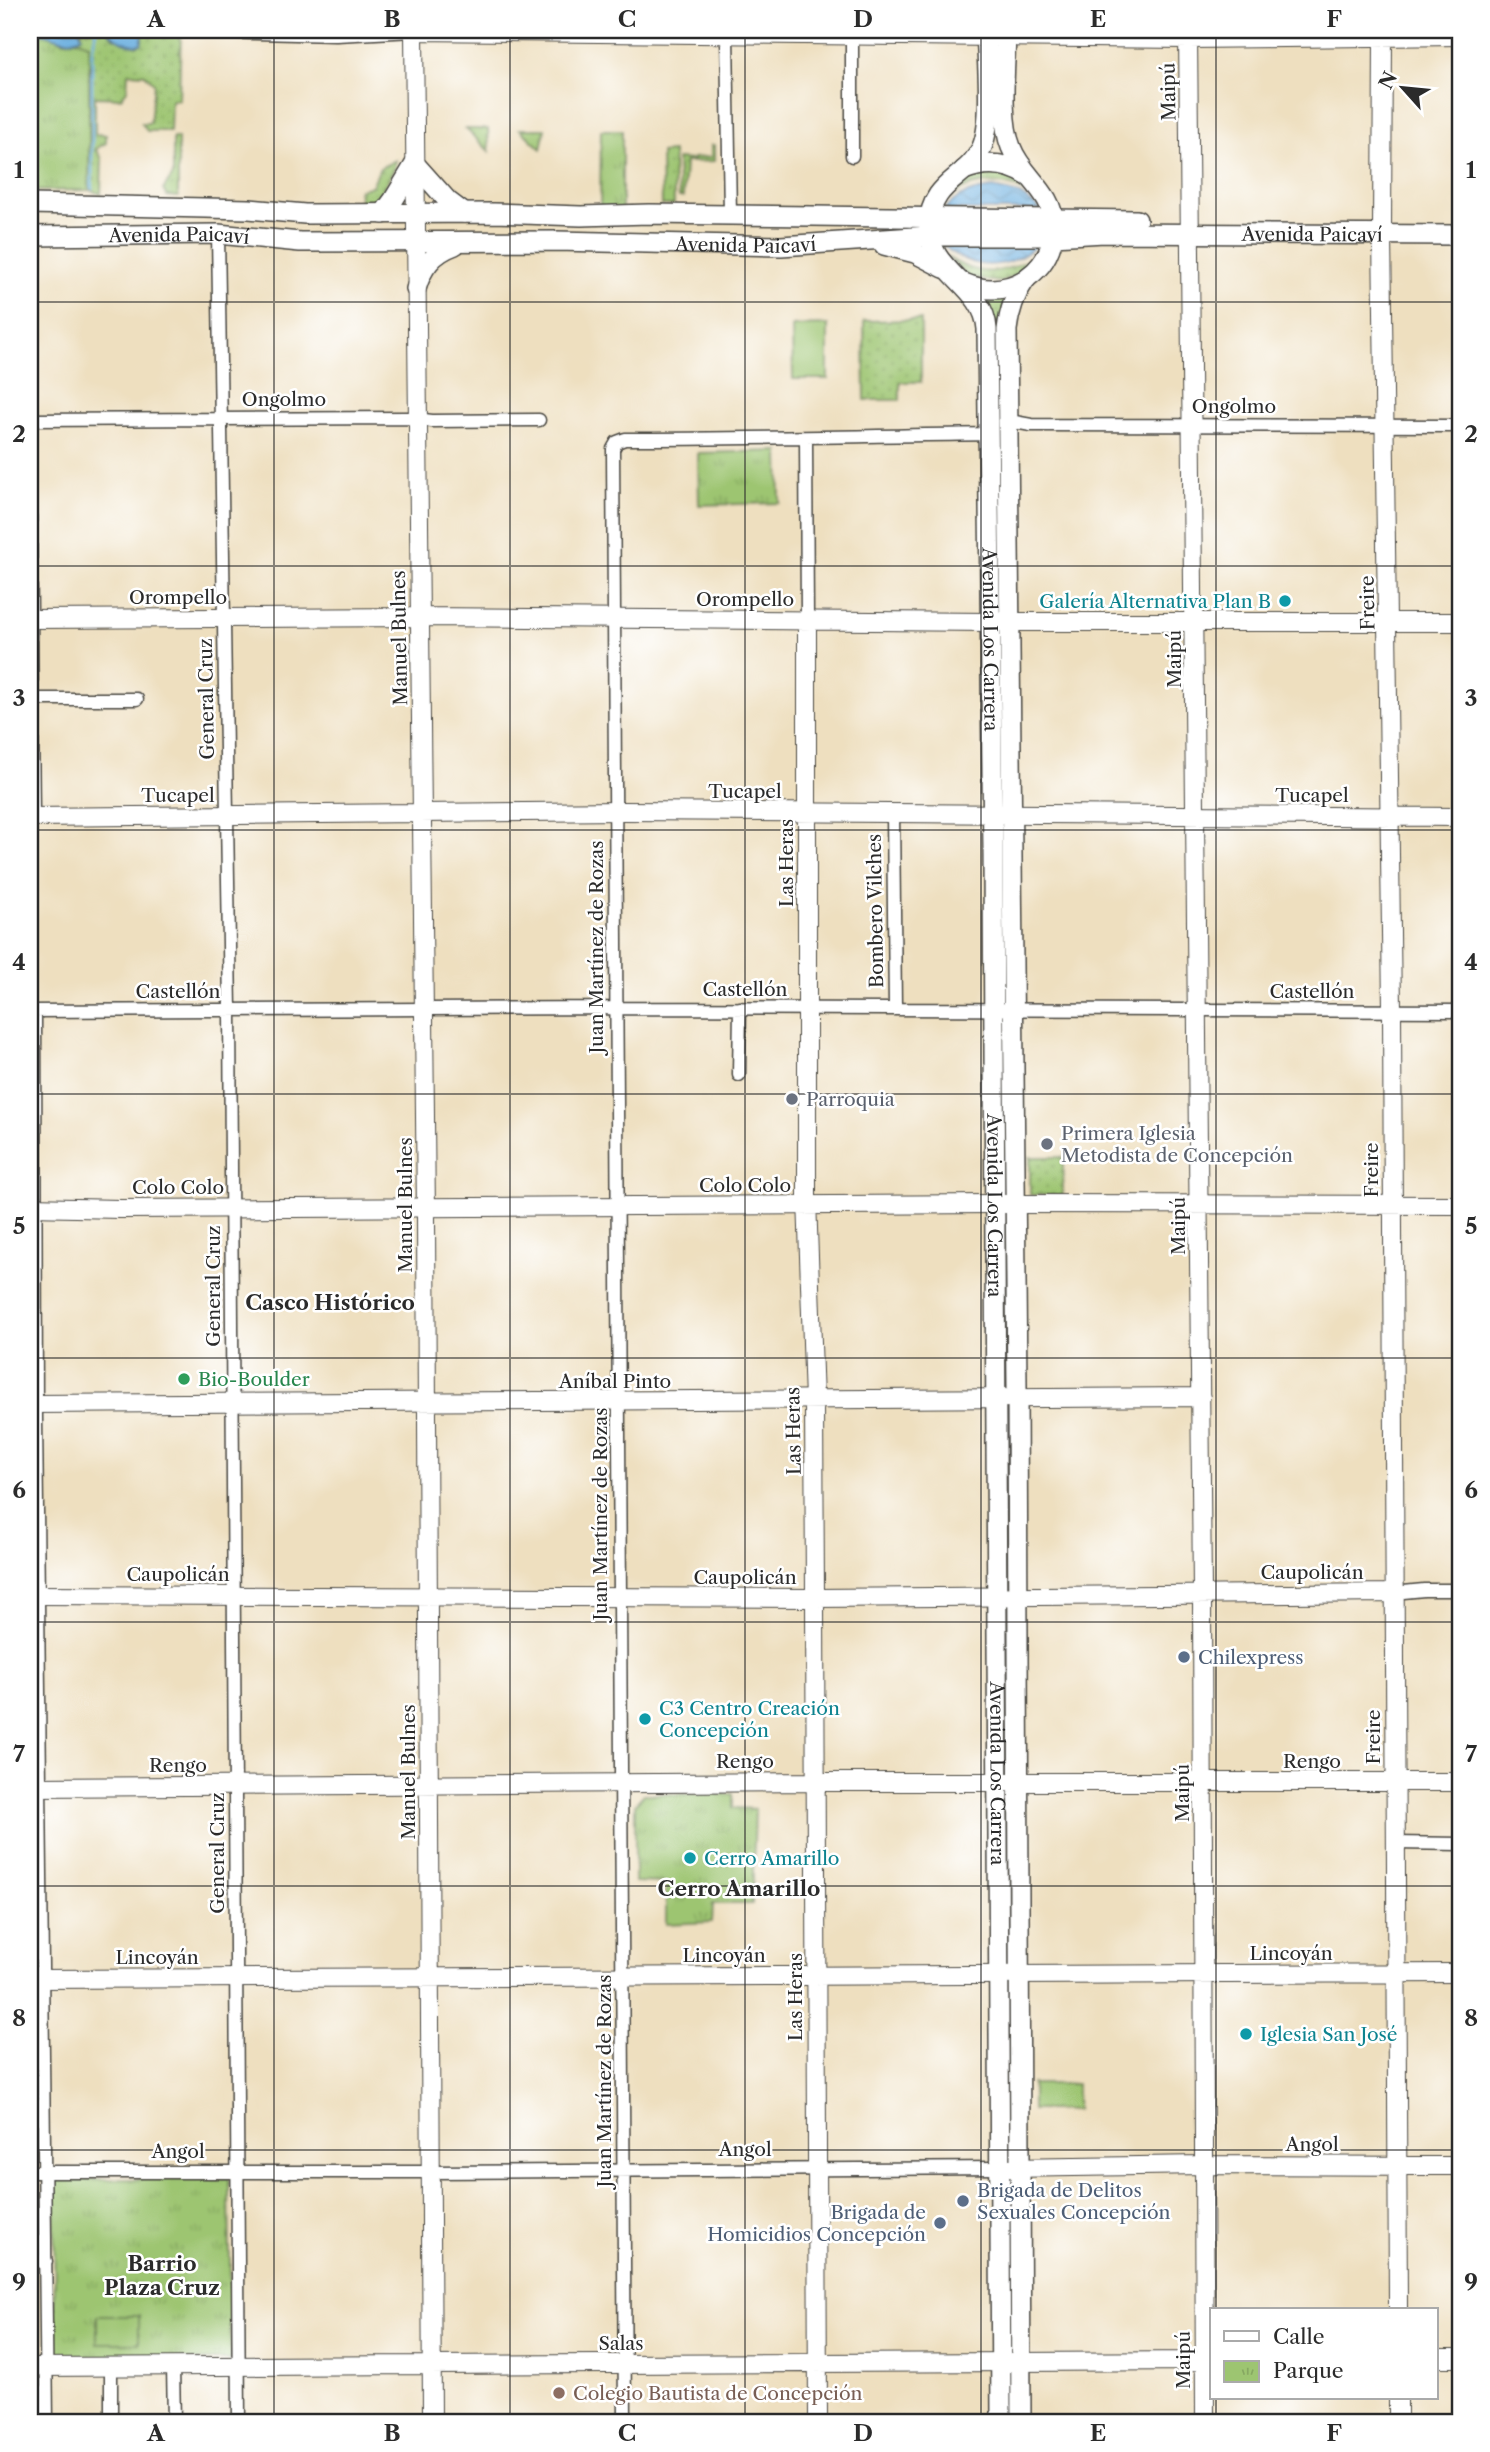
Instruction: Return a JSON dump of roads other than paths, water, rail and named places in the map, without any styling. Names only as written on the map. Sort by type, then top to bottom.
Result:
[{"type":"main road","points":[[929,227],[932,206],[941,189],[972,163],[981,149],[988,122],[996,34]]},
{"type":"main road","points":[[996,34],[1007,132],[1016,159],[1047,198],[1053,227]]},
{"type":"main road","points":[[383,214],[415,164],[448,201],[464,213]]},
{"type":"main road","points":[[960,173],[977,166],[995,164],[1013,168],[1029,177]]},
{"type":"main road","name":"Avenida Paicaví","points":[[30,204],[249,209],[305,214],[730,215],[929,227],[1053,227],[1104,233],[1191,227],[1382,228],[1460,222]]},
{"type":"main road","name":"Avenida Paicaví","points":[[31,236],[218,234],[300,242],[572,241],[781,246],[845,243],[929,227]]},
{"type":"main road","name":"Avenida Los Carrera","points":[[929,227],[936,256],[979,302],[986,321],[990,622],[1002,813]]},
{"type":"main road","name":"Avenida Los Carrera","points":[[1010,2168],[999,1975],[995,1204],[1003,1009],[1002,813],[1011,622],[1008,323],[1026,279],[1042,264],[1053,227]]},
{"type":"main road","name":"Avenida Paicaví","points":[[1382,228],[1460,235]]},
{"type":"main road","points":[[416,289],[421,273],[433,257],[463,243]]},
{"type":"main road","points":[[845,243],[905,249],[977,288],[1007,288],[1026,279]]},
{"type":"main road","name":"Avenida Los Carrera","points":[[1001,2422],[1010,2362],[1010,2168],[1019,1975],[1015,1204],[1003,1009]]},
{"type":"main road","name":"Avenida Los Carrera","points":[[1010,2362],[1021,2422]]},
{"type":"street","points":[[218,32],[336,35],[414,30],[727,35],[802,33],[852,36],[1383,33],[1460,36]]},
{"type":"street","name":"Manuel Bulnes","points":[[414,30],[426,1206],[432,2422]]},
{"type":"street","name":"Freire","points":[[1383,33],[1382,228],[1392,1010],[1398,2308]]},
{"type":"street","name":"Maipú","points":[[1188,34],[1198,1009],[1204,2165],[1208,2361],[1205,2422]]},
{"type":"street","points":[[727,35],[730,215]]},
{"type":"street","points":[[852,36],[852,156]]},
{"type":"street","name":"General Cruz","points":[[218,234],[232,1208],[239,2422]]},
{"type":"street","points":[[30,372],[31,236]]},
{"type":"street","name":"Ongolmo","points":[[30,420],[539,420]]},
{"type":"street","name":"Ongolmo","points":[[1009,421],[1031,425],[1460,426]]},
{"type":"street","points":[[806,438],[831,435],[988,434]]},
{"type":"street","name":"Juan Martínez de Rozas","points":[[625,2422],[613,449],[619,440],[806,438]]},
{"type":"street","name":"Las Heras","points":[[806,438],[807,1206],[814,1400],[816,1598],[818,2422]]},
{"type":"street","points":[[30,516],[31,817]]},
{"type":"street","name":"Orompello","points":[[30,620],[420,617],[990,622],[1460,622]]},
{"type":"street","points":[[32,699],[137,699]]},
{"type":"street","name":"Tucapel","points":[[31,817],[615,811],[1460,817]]},
{"type":"street","name":"Bombero Vilches","points":[[893,812],[895,1009]]},
{"type":"street","name":"Castellón","points":[[32,1011],[616,1008],[1460,1011]]},
{"type":"street","points":[[739,1075],[740,1008]]},
{"type":"street","points":[[32,1011],[36,1979],[45,2171],[46,2262],[38,2367],[47,2422]]},
{"type":"street","name":"Colo Colo","points":[[33,1207],[1460,1205]]},
{"type":"street","name":"Aníbal Pinto","points":[[33,1404],[1200,1397]]},
{"type":"street","name":"Caupolicán","points":[[34,1595],[816,1598],[1460,1590]]},
{"type":"street","name":"Rengo","points":[[35,1787],[816,1782],[1460,1782]]},
{"type":"street","points":[[1395,1843],[1460,1844]]},
{"type":"street","name":"Lincoyán","points":[[36,1979],[1460,1973]]},
{"type":"street","name":"Angol","points":[[30,2172],[1460,2166]]},
{"type":"street","points":[[30,2262],[46,2262]]},
{"type":"street","points":[[1438,2358],[1460,2358]]},
{"type":"street","name":"Salas","points":[[38,2367],[1208,2361]]},
{"type":"street","points":[[173,2366],[174,2422]]},
{"type":"street","points":[[111,2367],[111,2422]]},
{"type":"street","points":[[1398,2400],[1398,2422]]},
{"type":"water","points":[[30,30],[79,30],[82,36],[69,40]]},
{"type":"water","points":[[107,30],[144,30],[141,44],[136,45],[122,41]]},
{"type":"water","points":[[993,188],[1019,194],[1042,210],[944,210],[966,194]]},
{"type":"water","points":[[942,244],[1037,245],[1014,260],[990,265],[965,260]]},
{"type":"waterway","points":[[92,189],[92,52],[96,30]]},
{"type":"place","name":"Galería Alternativa Plan B","points":[[1285,601]]},
{"type":"place","name":"Parroquia","points":[[792,1099]]},
{"type":"place","name":"Primera Iglesia Metodista de Concepción","points":[[1047,1144]]},
{"type":"place","name":"Bio-Boulder","points":[[184,1379]]},
{"type":"place","name":"Chilexpress","points":[[1184,1657]]},
{"type":"place","name":"C3 Centro Creación Concepción","points":[[645,1719]]},
{"type":"place","name":"Cerro Amarillo","points":[[690,1858]]},
{"type":"place","name":"Iglesia San José","points":[[1246,2034]]},
{"type":"place","name":"Brigada de Delitos Sexuales Concepción","points":[[963,2201]]},
{"type":"place","name":"Brigada de Homicidios Concepción","points":[[940,2223]]},
{"type":"place","name":"Colegio Bautista de Concepción","points":[[559,2393]]},
{"type":"district","name":"Casco Histórico","points":[[330,1303]]},
{"type":"district","name":"Cerro Amarillo","points":[[739,1889]]},
{"type":"district","name":"Barrio Plaza Cruz","points":[[162,2276]]}]
